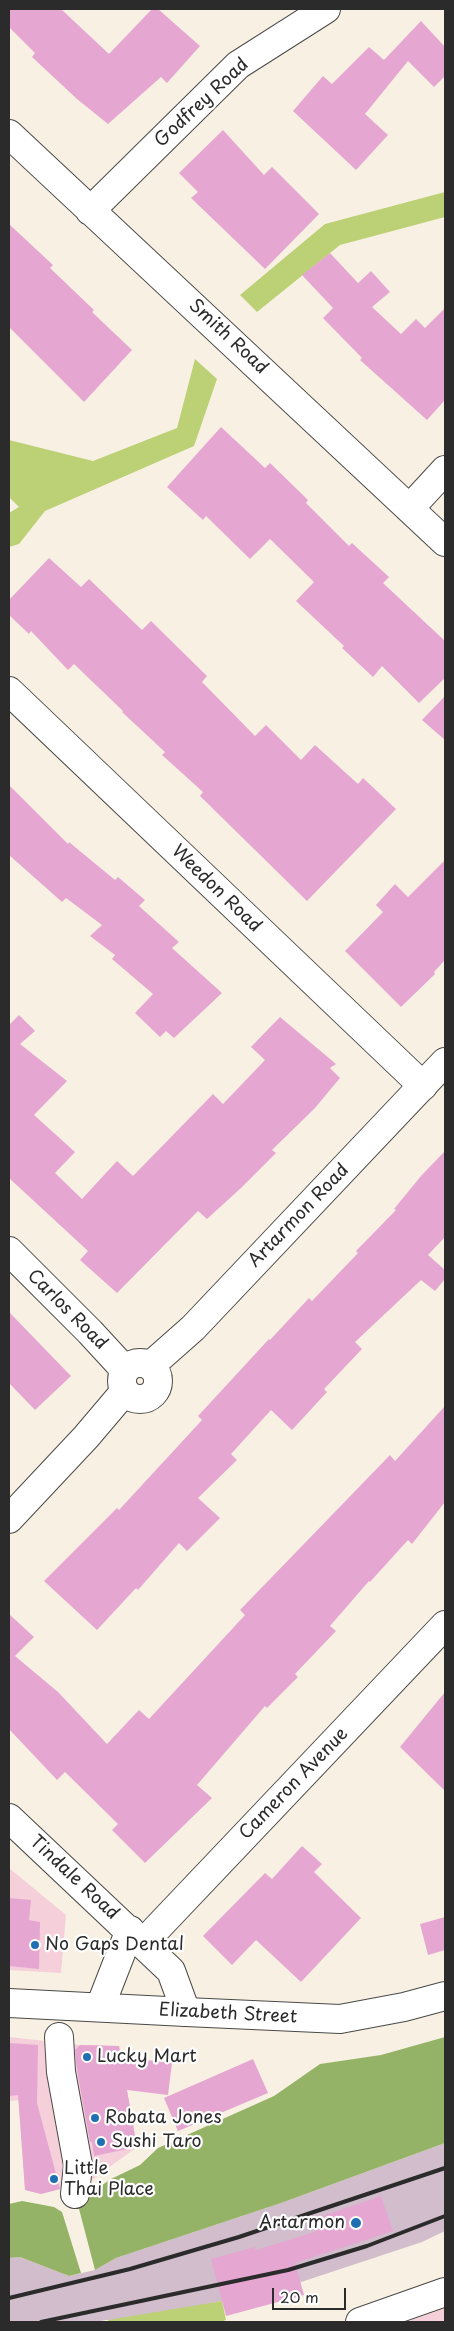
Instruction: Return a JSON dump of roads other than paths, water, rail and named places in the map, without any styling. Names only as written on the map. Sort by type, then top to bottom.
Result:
[{"type":"street","name":"Godfrey Road","points":[[90,211],[238,65],[326,9]]},
{"type":"street","name":"Smith Road","points":[[9,134],[445,542]]},
{"type":"street","points":[[410,508],[445,470]]},
{"type":"street","name":"Weedon Road","points":[[9,691],[423,1086]]},
{"type":"street","name":"Artarmon Road","points":[[9,1520],[86,1437],[133,1376],[192,1328],[445,1062]]},
{"type":"street","name":"Carlos Road","points":[[9,1251],[133,1376]]},
{"type":"street","name":"Cameron Avenue","points":[[136,1937],[445,1625]]},
{"type":"street","name":"Tindale Road","points":[[9,1818],[171,1971],[186,2012]]},
{"type":"street","points":[[100,2008],[136,1937]]},
{"type":"street","name":"Elizabeth Street","points":[[9,2003],[340,2020],[404,2007],[445,1996]]},
{"type":"street","points":[[59,2037],[61,2072],[78,2165],[74,2194]]},
{"type":"street","points":[[360,2322],[445,2292]]},
{"type":"railway","points":[[9,2298],[130,2269],[239,2237],[445,2168]]},
{"type":"railway","points":[[41,2322],[288,2270],[367,2246],[445,2216]]},
{"type":"place","name":"No Gaps Dental","points":[[35,1945]]},
{"type":"place","name":"Lucky Mart","points":[[87,2057]]},
{"type":"place","name":"Robata Jones","points":[[95,2118]]},
{"type":"place","name":"Sushi Taro","points":[[101,2142]]},
{"type":"place","name":"Little Thai Place","points":[[54,2179]]},
{"type":"place","name":"Artarmon","points":[[356,2223]]}]
